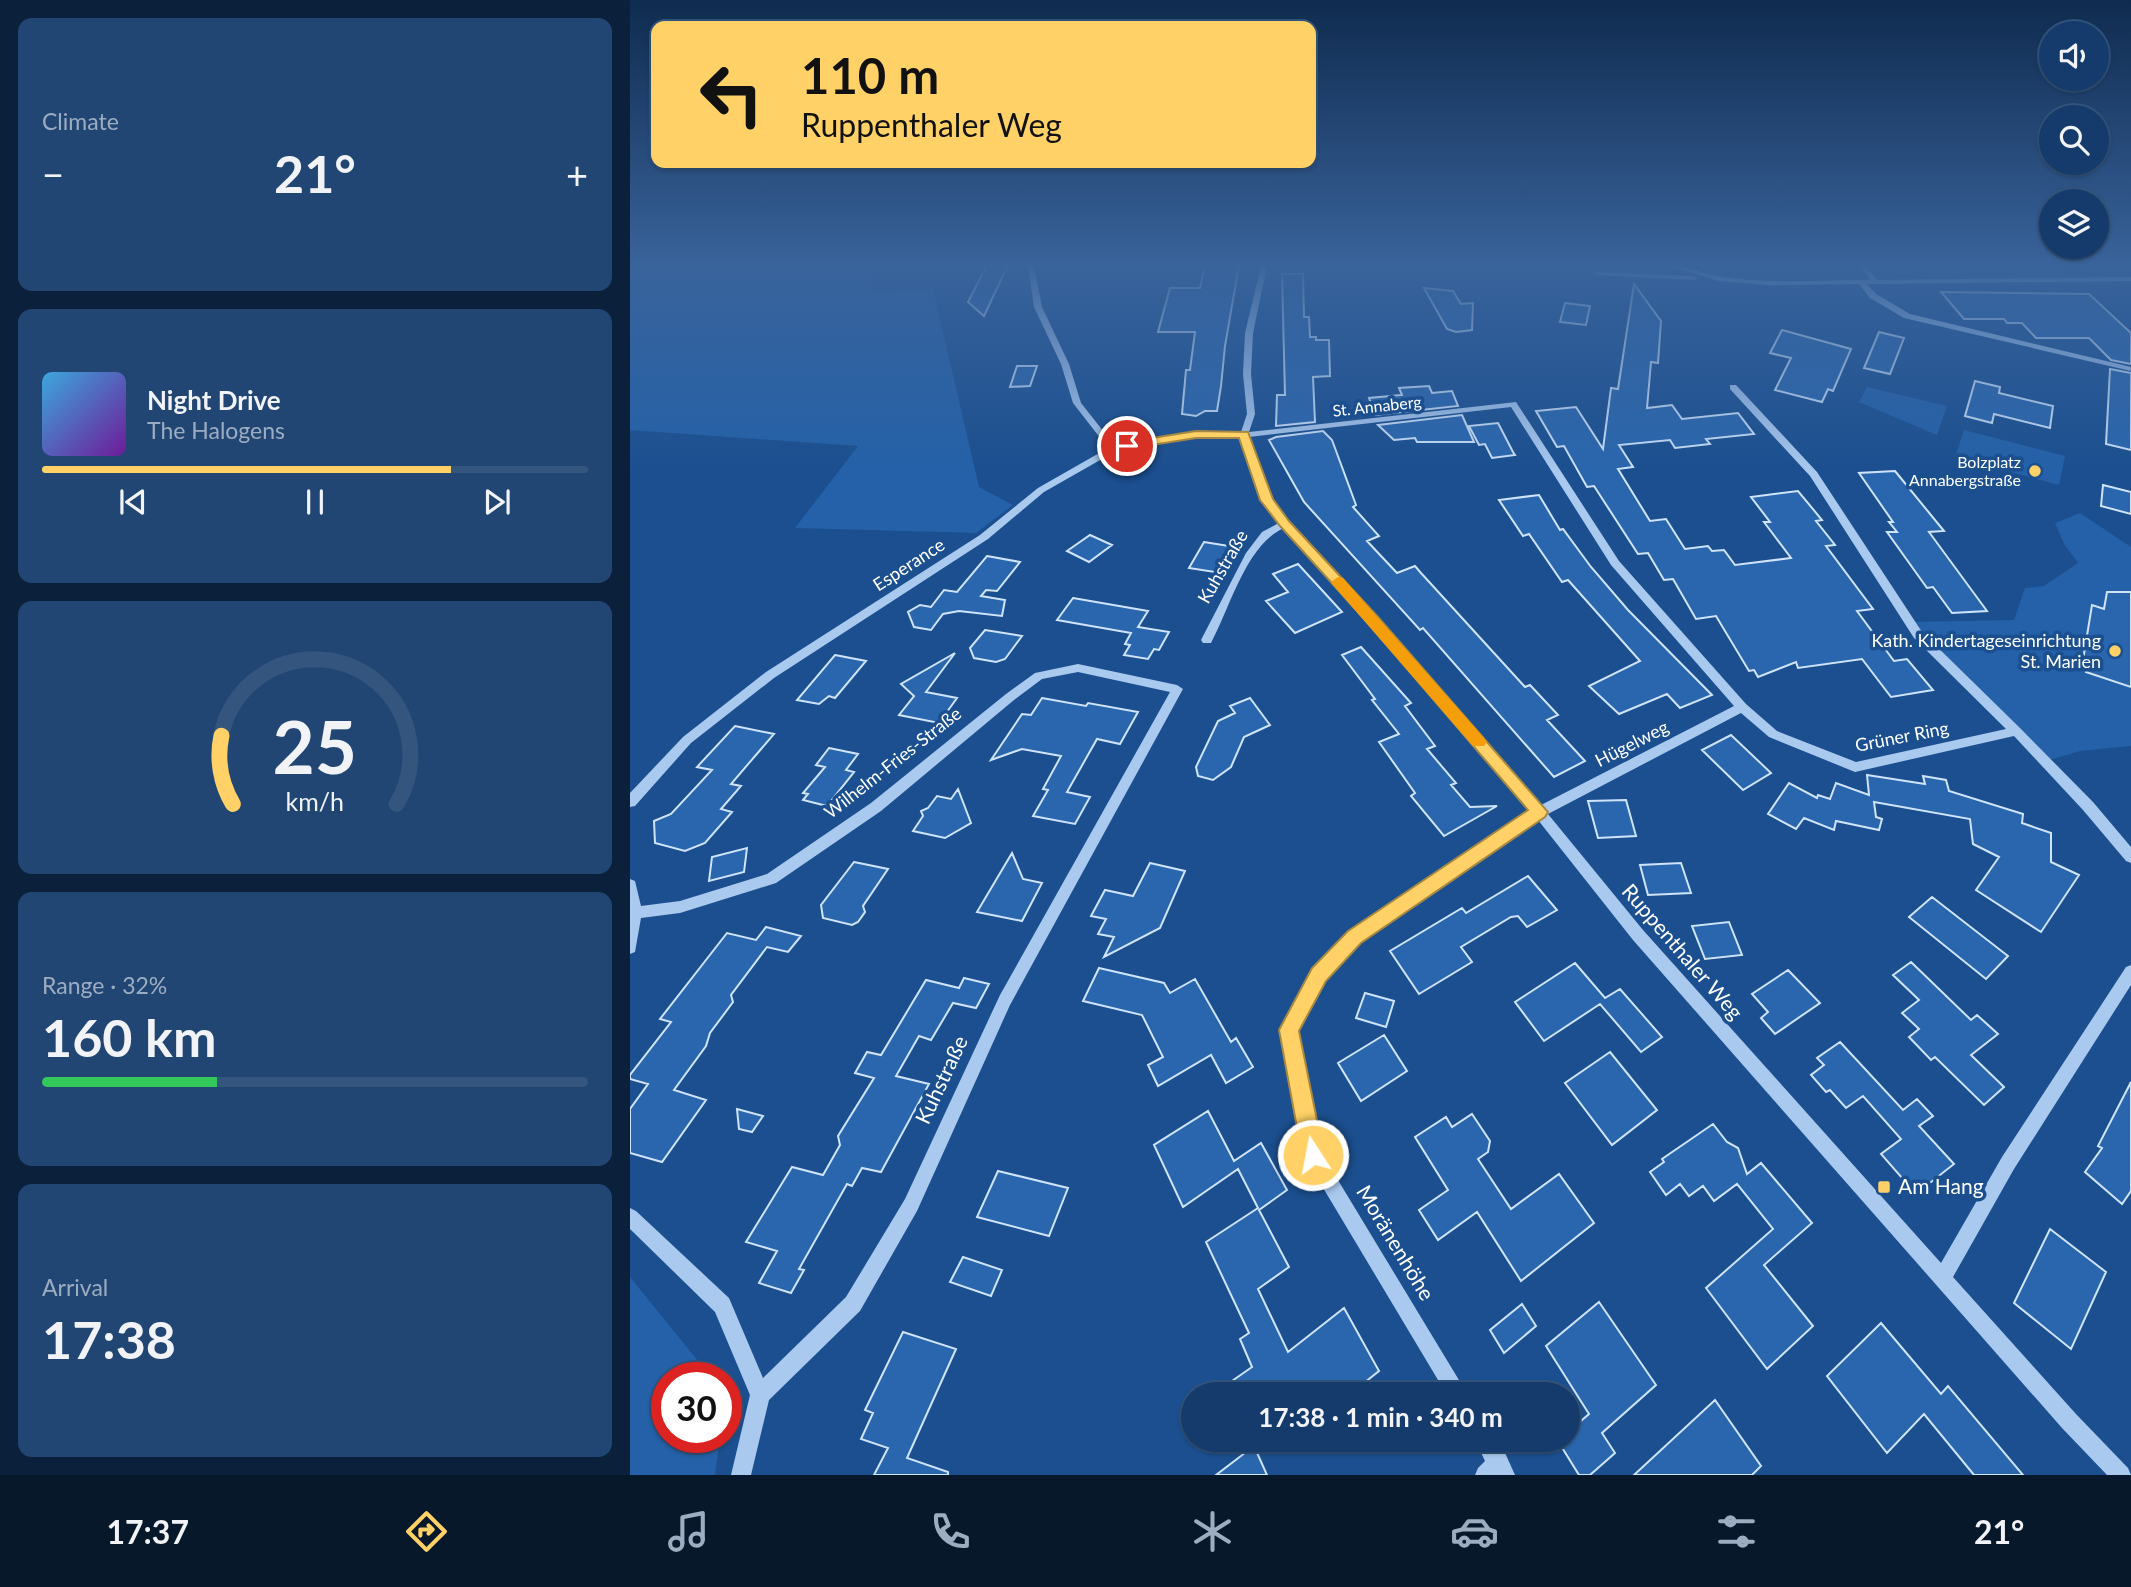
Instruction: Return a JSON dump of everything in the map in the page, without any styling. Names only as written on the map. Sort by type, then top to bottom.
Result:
[{"type":"street","points":[[1051,335],[1077,403],[1113,449]]},
{"type":"street","points":[[1244,435],[1251,414],[1247,374],[1249,335]]},
{"type":"street","points":[[1987,335],[2131,369]]},
{"type":"street","points":[[1732,387],[1814,474],[1918,635],[2088,806],[2131,857]]},
{"type":"street","name":"St. Annaberg","points":[[1244,435],[1513,404]]},
{"type":"street","name":"Grüner Ring","points":[[1513,404],[1615,563],[1742,707],[1773,734],[1854,767],[2015,731]]},
{"type":"street","name":"Esperance","points":[[630,802],[687,740],[771,675],[984,537],[1041,490],[1113,449],[1196,434],[1244,435]]},
{"type":"street","name":"Ruppenthaler Weg","points":[[1244,435],[1267,500],[1285,524],[1373,620],[1539,812],[1638,935],[2069,1421],[2121,1475]]},
{"type":"street","name":"Kuhstraße","points":[[1207,640],[1237,578],[1266,534],[1285,524]]},
{"type":"street","name":"Wilhelm-Fries-Straße","points":[[635,913],[680,907],[771,879],[876,807],[1010,697],[1039,677],[1078,668],[1177,689]]},
{"type":"street","name":"Kuhstraße","points":[[760,1395],[853,1304],[860,1293],[911,1205],[1005,1000],[1177,689]]},
{"type":"street","name":"Hügelweg","points":[[1539,812],[1742,707]]},
{"type":"street","name":"Moränenhöhe","points":[[1450,1382],[1313,1155],[1289,1030],[1319,974],[1354,937],[1539,812]]},
{"type":"street","points":[[630,885],[635,913],[630,947]]},
{"type":"street","points":[[1942,1278],[2008,1163],[2131,972]]},
{"type":"street","points":[[630,1217],[722,1305],[760,1395],[741,1475]]},
{"type":"street","points":[[1490,1452],[1496,1471]]},
{"type":"shaded area","points":[[630,335],[944,335],[979,487],[1013,505],[976,533],[795,528],[858,446],[630,430]]},
{"type":"shaded area","points":[[1867,387],[1947,406],[1937,435],[1859,402]]},
{"type":"shaded area","name":"Bolzplatz Annabergstraße","points":[[1964,430],[2065,456],[2059,485],[1955,457]]},
{"type":"shaded area","points":[[2080,513],[2131,547],[2131,746],[2080,751],[2046,761],[1910,622],[2014,620],[2025,588],[2044,586],[2078,563],[2064,544],[2055,523]]},
{"type":"shaded area","points":[[630,1277],[699,1362],[651,1362],[651,1453],[718,1453],[715,1475],[630,1475]]},
{"type":"building","points":[[1195,335],[1227,335],[1217,411],[1205,411],[1196,416],[1182,414],[1186,370],[1190,370]]},
{"type":"building","points":[[1284,335],[1310,335],[1316,337],[1316,340],[1329,340],[1330,376],[1313,377],[1315,422],[1276,426],[1277,395],[1285,395]]},
{"type":"building","points":[[1626,335],[1660,335],[1658,363],[1651,362],[1647,408],[1672,405],[1682,419],[1738,413],[1754,434],[1706,439],[1710,444],[1675,448],[1670,440],[1619,445],[1633,467],[1618,469],[1650,521],[1666,519],[1685,549],[1708,546],[1712,551],[1724,550],[1735,565],[1791,558],[1764,522],[1770,522],[1751,497],[1798,491],[1822,520],[1816,521],[1835,545],[1826,546],[1873,609],[1857,611],[1894,661],[1907,659],[1933,690],[1891,697],[1862,659],[1798,668],[1796,662],[1758,677],[1754,670],[1749,671],[1716,616],[1696,619],[1673,579],[1664,580],[1648,553],[1638,554],[1594,486],[1587,487],[1564,446],[1557,447],[1536,411],[1576,407],[1603,449],[1611,388],[1618,389]]},
{"type":"building","points":[[1779,335],[1800,335],[1851,349],[1833,391],[1828,389],[1822,402],[1775,390],[1791,358],[1770,353]]},
{"type":"building","points":[[1878,335],[1904,338],[1890,374],[1864,368]]},
{"type":"building","points":[[2033,335],[2131,335],[2131,364],[2111,360],[2089,338],[2036,338]]},
{"type":"building","points":[[1017,366],[1037,366],[1030,386],[1010,387]]},
{"type":"building","points":[[2110,369],[2131,373],[2131,450],[2106,444]]},
{"type":"building","points":[[1975,381],[2000,387],[1999,393],[2053,406],[2050,428],[1994,414],[1992,423],[1965,416]]},
{"type":"building","points":[[1429,386],[1432,393],[1452,391],[1458,406],[1375,415],[1369,398],[1402,395],[1399,388]]},
{"type":"building","points":[[1462,415],[1474,442],[1417,442],[1415,438],[1394,440],[1378,425]]},
{"type":"building","points":[[1498,423],[1515,455],[1492,458],[1485,444],[1479,445],[1469,426]]},
{"type":"building","points":[[1323,431],[1332,440],[1356,505],[1353,507],[1379,536],[1367,541],[1397,573],[1415,566],[1525,687],[1530,685],[1558,715],[1547,720],[1585,761],[1554,777],[1423,628],[1420,630],[1304,502],[1269,440]]},
{"type":"building","points":[[1895,471],[1944,531],[1929,532],[1987,611],[1952,613],[1933,587],[1927,588],[1887,532],[1897,532],[1859,473]]},
{"type":"building","points":[[2103,485],[2131,492],[2131,514],[2101,506]]},
{"type":"building","points":[[1539,495],[1560,530],[1563,529],[1628,610],[1712,695],[1680,708],[1667,694],[1619,714],[1589,686],[1640,661],[1568,580],[1562,582],[1529,534],[1523,536],[1499,500]]},
{"type":"building","points":[[1090,535],[1112,545],[1089,562],[1067,551]]},
{"type":"building","points":[[1204,542],[1235,547],[1221,573],[1189,568]]},
{"type":"building","points":[[987,556],[1020,562],[997,591],[986,590],[981,596],[1005,600],[1002,616],[959,611],[943,614],[931,630],[914,627],[908,612],[920,605],[931,607],[944,590],[957,592]]},
{"type":"building","points":[[1298,564],[1342,612],[1295,633],[1266,601],[1288,592],[1273,574]]},
{"type":"building","points":[[2107,592],[2131,592],[2131,687],[2086,672],[2087,667],[2082,666],[2092,605],[2104,609]]},
{"type":"building","points":[[1073,598],[1148,611],[1138,627],[1169,632],[1159,650],[1154,649],[1148,659],[1124,655],[1130,645],[1125,644],[1131,633],[1057,620]]},
{"type":"building","points":[[985,630],[1022,636],[1005,659],[996,662],[974,658],[970,648]]},
{"type":"building","points":[[1361,647],[1411,703],[1405,706],[1435,746],[1427,749],[1456,783],[1451,785],[1470,807],[1497,806],[1444,836],[1411,796],[1415,793],[1379,742],[1399,734],[1342,655]]},
{"type":"building","points":[[955,653],[926,692],[957,698],[939,723],[899,715],[914,696],[901,684]]},
{"type":"building","points":[[835,655],[866,661],[835,698],[829,696],[819,704],[797,700]]},
{"type":"building","points":[[1042,698],[1138,712],[1120,744],[1097,739],[1067,792],[1090,797],[1075,824],[1033,816],[1048,790],[1043,789],[1061,756],[1022,749],[991,760],[1022,714],[1031,715]]},
{"type":"building","points":[[1250,698],[1270,725],[1244,737],[1231,767],[1213,780],[1198,776],[1196,767],[1218,721],[1235,713],[1230,706]]},
{"type":"building","points":[[735,726],[774,734],[731,784],[741,786],[721,809],[732,812],[705,843],[685,851],[655,843],[654,821],[671,814],[712,770],[697,767]]},
{"type":"building","points":[[1731,735],[1771,773],[1743,790],[1702,750]]},
{"type":"building","points":[[829,748],[858,754],[846,770],[854,772],[827,806],[803,800],[808,794],[803,793],[825,767],[816,765]]},
{"type":"building","points":[[1867,775],[1925,784],[1923,776],[1946,780],[1949,791],[2023,814],[2022,823],[2051,833],[2051,862],[2079,875],[2041,932],[1976,890],[1999,857],[1973,844],[1970,819],[1874,802],[1876,817],[1882,819],[1879,830],[1836,821],[1834,830],[1804,818],[1796,829],[1768,814],[1789,783],[1817,798],[1818,795],[1830,799],[1836,783],[1869,795]]},
{"type":"building","points":[[958,789],[971,823],[945,838],[913,831],[923,816],[921,811],[928,808],[937,796],[951,799]]},
{"type":"building","points":[[1626,800],[1636,836],[1598,838],[1588,801]]},
{"type":"building","points":[[747,848],[744,872],[709,881],[712,857]]},
{"type":"building","points":[[1012,853],[1023,879],[1042,883],[1022,921],[977,912]]},
{"type":"building","points":[[854,862],[888,869],[863,906],[865,912],[858,922],[852,925],[823,918],[821,905]]},
{"type":"building","points":[[1150,863],[1185,871],[1160,928],[1104,957],[1114,937],[1098,934],[1106,919],[1091,916],[1105,890],[1133,896]]},
{"type":"building","points":[[1681,863],[1691,893],[1648,895],[1640,865]]},
{"type":"building","points":[[1528,876],[1557,910],[1527,927],[1518,916],[1511,917],[1461,947],[1472,962],[1419,994],[1390,951],[1462,908],[1466,913]]},
{"type":"building","points":[[1932,897],[2008,956],[1986,979],[1909,917]]},
{"type":"building","points":[[1729,922],[1742,955],[1705,959],[1692,926]]},
{"type":"building","points":[[766,927],[801,936],[788,952],[767,947],[731,995],[733,1002],[674,1090],[706,1100],[662,1162],[630,1153],[630,1109],[648,1084],[630,1079],[630,1075],[671,1022],[660,1019],[727,933],[756,940]]},
{"type":"building","points":[[1911,962],[1971,1020],[1977,1015],[1998,1034],[1971,1055],[2004,1087],[1984,1105],[1935,1057],[1931,1060],[1909,1037],[1919,1029],[1902,1013],[1919,1000],[1893,975]]},
{"type":"building","points":[[1575,963],[1605,998],[1620,989],[1662,1037],[1641,1052],[1600,1004],[1544,1041],[1515,1002]]},
{"type":"building","points":[[1099,968],[1164,983],[1170,993],[1195,979],[1231,1042],[1236,1038],[1253,1067],[1226,1083],[1211,1055],[1158,1086],[1148,1065],[1163,1057],[1142,1015],[1083,1001]]},
{"type":"building","points":[[1788,970],[1820,1003],[1775,1034],[1761,1018],[1768,1012],[1752,994]]},
{"type":"building","points":[[964,978],[989,984],[976,1008],[953,1003],[931,1040],[919,1036],[896,1076],[929,1084],[881,1172],[862,1168],[852,1186],[847,1184],[799,1269],[804,1270],[791,1293],[759,1283],[777,1251],[746,1242],[792,1167],[823,1175],[840,1145],[838,1136],[874,1078],[855,1073],[867,1052],[881,1055],[926,980],[959,988]]},
{"type":"building","points":[[1365,993],[1394,1001],[1386,1027],[1356,1018]]},
{"type":"building","points":[[1384,1035],[1407,1071],[1361,1101],[1338,1063]]},
{"type":"building","points":[[1840,1042],[1903,1110],[1917,1099],[1933,1116],[1919,1126],[1954,1164],[1916,1194],[1881,1154],[1901,1139],[1863,1096],[1846,1108],[1830,1090],[1826,1092],[1811,1075],[1824,1065],[1817,1058]]},
{"type":"building","points":[[1610,1052],[1657,1110],[1612,1145],[1565,1083]]},
{"type":"building","points":[[2131,1082],[2131,1191],[2122,1204],[2085,1172],[2102,1148],[2098,1146]]},
{"type":"building","points":[[737,1109],[763,1116],[752,1132],[739,1129]]},
{"type":"building","points":[[1208,1111],[1234,1161],[1261,1143],[1287,1190],[1259,1210],[1289,1267],[1258,1289],[1288,1352],[1344,1308],[1379,1371],[1365,1382],[1231,1382],[1252,1367],[1240,1339],[1249,1333],[1206,1242],[1258,1208],[1238,1169],[1183,1207],[1154,1145]]},
{"type":"building","points":[[1472,1114],[1490,1141],[1488,1152],[1478,1159],[1511,1209],[1559,1174],[1594,1223],[1521,1281],[1477,1212],[1438,1240],[1419,1210],[1448,1190],[1415,1137],[1446,1117],[1452,1127]]},
{"type":"building","points":[[1713,1124],[1727,1142],[1738,1148],[1747,1174],[1761,1163],[1812,1223],[1764,1265],[1813,1326],[1767,1369],[1706,1288],[1773,1229],[1737,1184],[1714,1201],[1703,1186],[1689,1196],[1680,1184],[1666,1195],[1650,1172],[1664,1162],[1662,1159]]},
{"type":"building","points":[[998,1171],[1068,1188],[1049,1236],[977,1217]]},
{"type":"building","points":[[2050,1229],[2106,1272],[2071,1349],[2014,1303]]},
{"type":"building","points":[[963,1257],[1002,1270],[991,1296],[950,1282]]},
{"type":"building","points":[[1599,1302],[1656,1385],[1602,1433],[1615,1453],[1590,1475],[1579,1475],[1565,1452],[1580,1452],[1580,1422],[1589,1414],[1580,1400],[1580,1382],[1569,1382],[1546,1346]]},
{"type":"building","points":[[1522,1304],[1536,1326],[1504,1353],[1490,1330]]},
{"type":"building","points":[[1881,1323],[1941,1394],[1948,1386],[2023,1475],[1974,1475],[1924,1414],[1887,1453],[1827,1376]]},
{"type":"building","points":[[903,1332],[956,1349],[907,1458],[948,1472],[948,1475],[874,1475],[888,1448],[861,1439],[873,1413],[865,1410]]},
{"type":"building","points":[[1715,1400],[1761,1466],[1752,1475],[1634,1475]]},
{"type":"building","points":[[1246,1452],[1257,1452],[1267,1475],[1216,1475]]},
{"type":"slow traffic","points":[[1338,582],[1479,742]]},
{"type":"place","name":"Bolzplatz Annabergstraße","points":[[2035,471]]},
{"type":"place","name":"Kath. Kindertageseinrichtung St. Marien","points":[[2115,651]]},
{"type":"place","name":"Am Hang","points":[[1884,1187]]},
{"type":"route","points":[[1127,446],[1196,434],[1244,435],[1267,500],[1285,524],[1373,620],[1539,812],[1354,937],[1319,974],[1289,1030],[1313,1155]]}]
